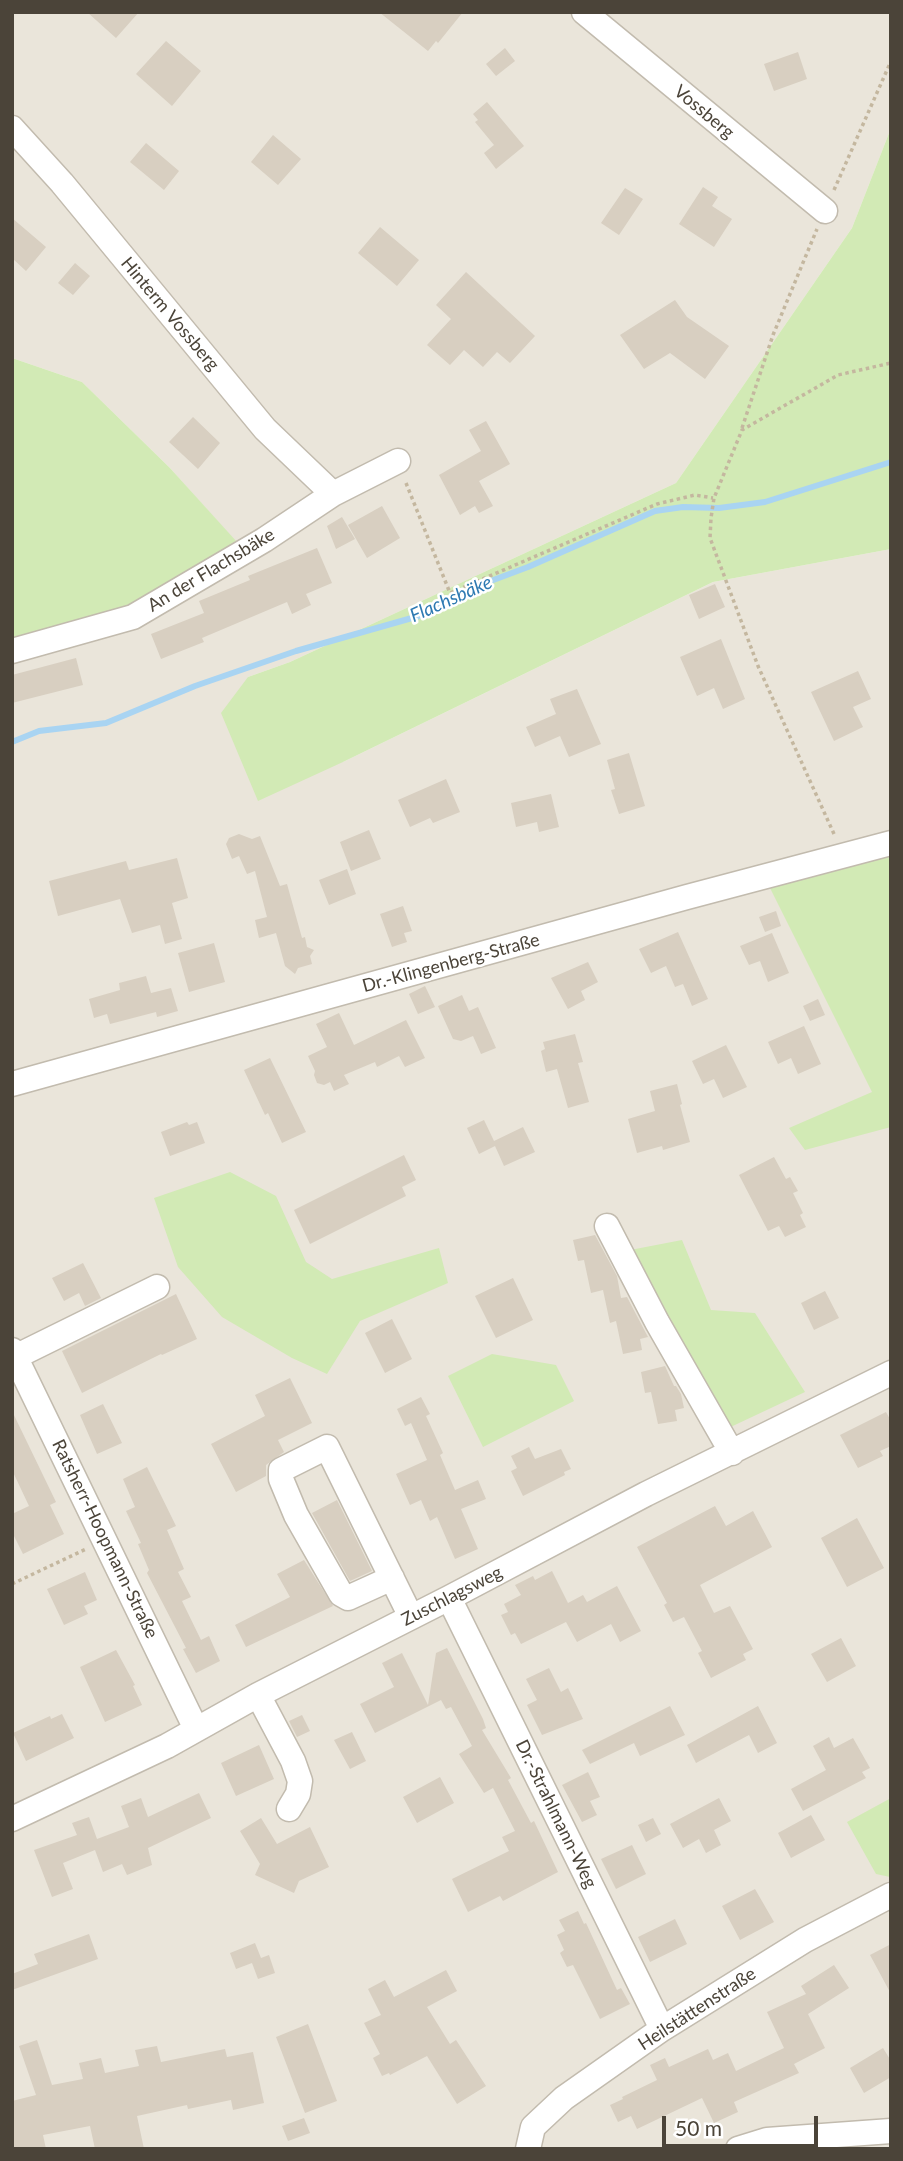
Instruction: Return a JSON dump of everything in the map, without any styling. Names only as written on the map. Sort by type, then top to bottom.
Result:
[{"type":"street","name":"Vossberg","points":[[583,12],[825,211]]},
{"type":"street","name":"Hinterm Vossberg","points":[[12,128],[61,183],[265,429],[333,494]]},
{"type":"street","name":"An der Flachsbäke","points":[[12,652],[133,617],[264,540],[333,494],[398,461]]},
{"type":"street","name":"Dr.-Klingenberg-Straße","points":[[12,1084],[891,843]]},
{"type":"street","points":[[607,1226],[657,1322],[732,1453]]},
{"type":"street","points":[[14,1353],[157,1287]]},
{"type":"street","name":"Ratsherr-Hoopmann-Straße","points":[[14,1353],[196,1730]]},
{"type":"street","name":"Zuschlagsweg","points":[[12,1819],[167,1746],[258,1695],[646,1494],[891,1373]]},
{"type":"street","points":[[392,1578],[348,1598],[341,1594],[296,1515],[281,1479],[281,1470],[327,1447],[392,1578],[411,1617]]},
{"type":"street","name":"Dr.-Strahlmann-Weg","points":[[449,1598],[663,2029]]},
{"type":"street","points":[[258,1695],[293,1761],[300,1781],[298,1794],[289,1809]]},
{"type":"street","name":"Heilstättenstraße","points":[[528,2149],[533,2127],[564,2098],[663,2029],[805,1940],[891,1895]]},
{"type":"street","points":[[738,2149],[767,2140],[891,2131]]},
{"type":"path","points":[[843,855],[758,666],[710,538],[711,518],[714,498],[742,430],[773,335],[891,61]]},
{"type":"path","points":[[742,430],[838,375],[891,363]]},
{"type":"path","points":[[398,461],[450,593],[657,504],[695,495],[714,498]]},
{"type":"path","points":[[12,1584],[106,1540]]},
{"type":"shaded area","points":[[12,12],[891,12],[891,128],[852,228],[676,483],[290,662],[248,677],[343,762],[713,582],[891,549],[891,2149],[12,2149],[12,643],[236,542],[170,468],[82,382],[12,358]]},
{"type":"green space","points":[[891,128],[891,549],[713,582],[258,801],[221,713],[248,677],[290,662],[676,483],[852,228]]},
{"type":"green space","points":[[12,358],[82,382],[170,468],[237,542],[126,611],[12,643]]},
{"type":"green space","points":[[891,852],[891,1127],[805,1150],[789,1128],[872,1092],[768,884]]},
{"type":"green space","points":[[230,1172],[276,1196],[306,1262],[332,1279],[439,1248],[448,1283],[360,1321],[327,1374],[292,1358],[222,1317],[178,1267],[154,1198]]},
{"type":"green space","points":[[682,1240],[711,1310],[755,1313],[805,1392],[720,1432],[625,1251]]},
{"type":"green space","points":[[492,1354],[556,1365],[574,1401],[483,1447],[448,1376]]},
{"type":"green space","points":[[891,1798],[890,1877],[876,1874],[847,1822]]},
{"type":"building","points":[[87,12],[139,12],[116,38]]},
{"type":"building","points":[[379,12],[463,12],[428,51]]},
{"type":"building","points":[[166,41],[201,71],[172,106],[136,74]]},
{"type":"building","points":[[505,48],[515,61],[496,76],[486,64]]},
{"type":"building","points":[[798,52],[807,79],[774,91],[764,64]]},
{"type":"building","points":[[487,102],[524,146],[496,169],[484,153],[494,145],[475,122],[478,120],[473,114]]},
{"type":"building","points":[[273,135],[301,159],[278,185],[251,162]]},
{"type":"building","points":[[146,143],[179,171],[164,190],[130,162]]},
{"type":"building","points":[[703,187],[718,197],[712,206],[732,219],[714,247],[679,224]]},
{"type":"building","points":[[625,188],[643,199],[619,235],[601,223]]},
{"type":"building","points":[[12,218],[46,247],[26,271],[12,258]]},
{"type":"building","points":[[380,227],[419,260],[397,286],[358,253]]},
{"type":"building","points":[[75,263],[90,276],[73,295],[58,283]]},
{"type":"building","points":[[466,272],[535,336],[510,363],[497,352],[483,367],[464,350],[450,365],[427,345],[451,319],[436,305]]},
{"type":"building","points":[[675,300],[687,317],[729,346],[705,379],[670,353],[644,369],[620,335]]},
{"type":"building","points":[[193,417],[220,443],[198,469],[169,442]]},
{"type":"building","points":[[486,421],[510,464],[479,481],[493,506],[479,513],[475,506],[460,515],[439,475],[481,451],[469,430]]},
{"type":"building","points":[[382,506],[400,538],[367,558],[348,525]]},
{"type":"building","points":[[342,517],[355,539],[336,549],[327,526]]},
{"type":"building","points":[[317,548],[332,583],[306,594],[311,605],[292,614],[287,602],[202,638],[204,642],[161,659],[151,634],[204,613],[199,601],[250,580],[248,576]]},
{"type":"building","points":[[715,584],[725,607],[699,619],[689,595]]},
{"type":"building","points":[[721,639],[745,699],[723,709],[714,688],[697,696],[680,657]]},
{"type":"building","points":[[76,658],[83,685],[12,703],[12,675]]},
{"type":"building","points":[[858,671],[871,699],[853,707],[863,727],[834,741],[811,692]]},
{"type":"building","points":[[577,689],[601,744],[569,757],[560,736],[535,747],[526,727],[556,714],[550,699]]},
{"type":"building","points":[[629,753],[645,806],[619,814],[611,790],[615,789],[607,760]]},
{"type":"building","points":[[446,779],[460,812],[433,823],[430,818],[410,827],[398,800]]},
{"type":"building","points":[[551,794],[559,827],[539,832],[537,822],[516,827],[511,803]]},
{"type":"building","points":[[369,830],[381,859],[351,871],[340,842]]},
{"type":"building","points":[[239,834],[252,839],[260,836],[280,886],[287,884],[302,938],[305,937],[307,947],[314,950],[310,956],[312,964],[298,968],[295,974],[285,966],[276,933],[259,938],[255,920],[267,917],[255,871],[247,874],[239,856],[232,859],[226,844],[229,838]]},
{"type":"building","points":[[177,858],[188,898],[172,903],[182,939],[165,944],[160,925],[132,933],[120,899],[58,916],[49,881],[126,861],[129,870]]},
{"type":"building","points":[[347,869],[356,894],[329,905],[319,880]]},
{"type":"building","points":[[403,906],[412,931],[404,933],[407,942],[392,947],[380,914]]},
{"type":"building","points":[[776,911],[781,926],[765,932],[759,917]]},
{"type":"building","points":[[678,932],[708,999],[692,1006],[683,984],[675,987],[666,966],[651,973],[639,949]]},
{"type":"building","points":[[772,933],[789,973],[768,982],[760,961],[749,965],[740,946]]},
{"type":"building","points":[[214,943],[225,982],[189,992],[178,953]]},
{"type":"building","points":[[588,962],[598,982],[581,991],[585,1000],[568,1009],[551,978]]},
{"type":"building","points":[[146,976],[151,993],[171,988],[178,1011],[157,1017],[156,1012],[110,1024],[107,1014],[94,1018],[89,999],[120,990],[119,983]]},
{"type":"building","points":[[425,986],[435,1007],[418,1014],[409,994]]},
{"type":"building","points":[[462,995],[469,1011],[478,1007],[496,1048],[481,1054],[473,1036],[461,1041],[453,1039],[438,1006]]},
{"type":"building","points":[[818,999],[825,1015],[810,1021],[803,1006]]},
{"type":"building","points":[[339,1013],[354,1045],[406,1020],[425,1058],[405,1067],[399,1056],[377,1067],[375,1062],[344,1075],[349,1084],[334,1091],[330,1082],[324,1085],[317,1083],[308,1056],[327,1047],[316,1024]]},
{"type":"building","points":[[804,1026],[821,1064],[798,1074],[791,1058],[778,1064],[768,1042]]},
{"type":"building","points":[[575,1034],[583,1062],[578,1063],[589,1102],[568,1108],[557,1069],[546,1072],[541,1051],[545,1049],[543,1042]]},
{"type":"building","points":[[726,1045],[747,1087],[723,1098],[714,1079],[703,1084],[692,1061]]},
{"type":"building","points":[[270,1058],[306,1132],[282,1143],[268,1113],[265,1115],[244,1070]]},
{"type":"building","points":[[677,1084],[690,1142],[663,1150],[662,1146],[637,1153],[628,1119],[655,1111],[650,1091]]},
{"type":"building","points":[[484,1120],[494,1141],[523,1127],[535,1152],[504,1166],[495,1146],[479,1154],[467,1128]]},
{"type":"building","points":[[187,1122],[189,1125],[197,1122],[205,1143],[170,1156],[161,1132]]},
{"type":"building","points":[[404,1155],[416,1180],[402,1187],[406,1196],[310,1244],[294,1210]]},
{"type":"building","points":[[774,1157],[786,1179],[790,1177],[798,1191],[793,1193],[803,1213],[800,1215],[806,1227],[785,1237],[779,1226],[768,1231],[739,1175]]},
{"type":"building","points":[[595,1235],[617,1276],[621,1298],[627,1297],[648,1337],[640,1339],[642,1350],[623,1354],[616,1321],[610,1323],[603,1290],[591,1293],[584,1260],[578,1261],[573,1240]]},
{"type":"building","points":[[83,1263],[101,1298],[85,1306],[79,1293],[64,1301],[52,1278]]},
{"type":"building","points":[[513,1278],[533,1320],[496,1338],[475,1296]]},
{"type":"building","points":[[825,1291],[839,1318],[814,1330],[801,1303]]},
{"type":"building","points":[[176,1294],[197,1339],[82,1393],[62,1351]]},
{"type":"building","points":[[392,1319],[412,1359],[385,1373],[365,1333]]},
{"type":"building","points":[[665,1366],[674,1386],[681,1394],[684,1408],[675,1410],[677,1421],[658,1424],[651,1392],[645,1393],[641,1372]]},
{"type":"building","points":[[290,1378],[312,1423],[278,1440],[284,1452],[266,1465],[266,1476],[236,1492],[211,1444],[265,1416],[255,1395]]},
{"type":"building","points":[[421,1397],[430,1414],[426,1416],[443,1453],[440,1455],[455,1490],[478,1480],[486,1499],[461,1509],[478,1549],[455,1559],[437,1517],[430,1521],[421,1500],[410,1505],[396,1474],[427,1460],[411,1423],[405,1426],[397,1409]]},
{"type":"building","points":[[103,1404],[122,1443],[97,1454],[80,1415]]},
{"type":"building","points":[[12,1411],[56,1502],[50,1505],[64,1534],[23,1554],[12,1532],[12,1514],[29,1506],[12,1470]]},
{"type":"building","points":[[886,1412],[891,1421],[891,1446],[880,1451],[883,1456],[858,1468],[840,1435]]},
{"type":"building","points":[[529,1447],[535,1459],[561,1449],[571,1469],[564,1472],[565,1475],[523,1496],[511,1471],[517,1468],[511,1456]]},
{"type":"building","points":[[147,1467],[176,1526],[167,1530],[184,1569],[178,1572],[191,1597],[182,1601],[201,1640],[209,1636],[220,1661],[196,1673],[147,1573],[149,1570],[138,1544],[141,1543],[126,1511],[135,1507],[123,1479]]},
{"type":"building","points":[[337,1500],[372,1571],[350,1581],[312,1513]]},
{"type":"building","points":[[715,1506],[726,1526],[753,1511],[772,1547],[700,1585],[714,1613],[730,1606],[753,1649],[743,1654],[746,1660],[711,1678],[698,1653],[702,1651],[684,1617],[673,1622],[664,1605],[667,1603],[637,1547]]},
{"type":"building","points":[[857,1518],[884,1568],[847,1587],[821,1538]]},
{"type":"building","points":[[304,1560],[333,1606],[246,1647],[235,1625],[290,1597],[277,1574]]},
{"type":"building","points":[[552,1571],[568,1603],[583,1595],[587,1602],[617,1586],[641,1631],[620,1642],[611,1624],[577,1642],[566,1622],[521,1644],[515,1633],[511,1635],[501,1615],[508,1612],[504,1604],[521,1595],[515,1585],[533,1576],[535,1580]]},
{"type":"building","points":[[85,1572],[97,1600],[84,1606],[88,1614],[64,1625],[47,1589]]},
{"type":"building","points":[[841,1638],[856,1666],[827,1682],[811,1654]]},
{"type":"building","points":[[447,1648],[483,1719],[486,1728],[482,1730],[511,1778],[508,1780],[531,1823],[534,1821],[558,1872],[503,1901],[500,1896],[468,1912],[452,1879],[509,1851],[502,1837],[515,1831],[493,1788],[484,1793],[459,1754],[472,1746],[451,1707],[446,1709],[441,1700],[375,1733],[360,1704],[394,1687],[382,1663],[402,1653],[428,1705],[436,1653]]},
{"type":"building","points":[[116,1650],[135,1685],[133,1686],[142,1705],[105,1722],[80,1667]]},
{"type":"building","points":[[549,1668],[561,1692],[568,1688],[583,1719],[542,1735],[527,1705],[537,1700],[526,1679]]},
{"type":"building","points":[[670,1706],[685,1735],[640,1756],[634,1743],[590,1764],[582,1750]]},
{"type":"building","points":[[758,1706],[777,1743],[758,1753],[749,1735],[696,1763],[687,1745]]},
{"type":"building","points":[[62,1714],[74,1738],[26,1761],[13,1733],[50,1716],[51,1719]]},
{"type":"building","points":[[302,1715],[310,1731],[297,1737],[289,1721]]},
{"type":"building","points":[[352,1732],[366,1761],[350,1769],[334,1740]]},
{"type":"building","points":[[829,1737],[834,1748],[853,1738],[870,1768],[862,1772],[866,1778],[803,1811],[791,1789],[826,1770],[813,1746]]},
{"type":"building","points":[[259,1745],[274,1779],[236,1796],[221,1763]]},
{"type":"building","points":[[588,1772],[600,1797],[590,1801],[597,1815],[582,1822],[562,1785]]},
{"type":"building","points":[[440,1777],[454,1803],[417,1823],[403,1797]]},
{"type":"building","points":[[199,1793],[211,1818],[148,1848],[152,1865],[127,1875],[122,1864],[103,1872],[95,1850],[63,1863],[73,1889],[52,1897],[34,1850],[77,1835],[72,1823],[89,1817],[97,1839],[129,1827],[121,1806],[141,1798],[148,1817]]},
{"type":"building","points":[[719,1798],[731,1821],[714,1830],[721,1845],[706,1853],[699,1839],[683,1848],[670,1824]]},
{"type":"building","points":[[811,1815],[825,1840],[791,1858],[778,1833]]},
{"type":"building","points":[[261,1818],[277,1844],[310,1827],[329,1867],[299,1881],[294,1893],[255,1875],[260,1864],[240,1831]]},
{"type":"building","points":[[653,1818],[661,1834],[646,1842],[638,1825]]},
{"type":"building","points":[[632,1845],[646,1874],[616,1889],[601,1859]]},
{"type":"building","points":[[755,1889],[774,1922],[740,1940],[722,1906]]},
{"type":"building","points":[[578,1911],[617,1990],[621,1988],[630,2004],[600,2019],[573,1965],[567,1967],[560,1953],[564,1950],[557,1935],[565,1931],[559,1920]]},
{"type":"building","points":[[675,1919],[687,1944],[650,1962],[638,1937]]},
{"type":"building","points":[[89,1934],[98,1959],[12,1990],[12,1974],[38,1964],[34,1954]]},
{"type":"building","points":[[255,1943],[261,1958],[269,1955],[275,1973],[258,1979],[252,1963],[236,1969],[230,1953]]},
{"type":"building","points":[[891,1944],[891,1994],[870,1955]]},
{"type":"building","points":[[834,1965],[849,1988],[808,2014],[825,2048],[794,2064],[799,2073],[734,2102],[738,2112],[714,2123],[702,2098],[637,2129],[631,2116],[618,2122],[610,2105],[657,2080],[650,2065],[665,2058],[669,2067],[708,2049],[713,2060],[728,2053],[736,2071],[784,2048],[767,2012],[806,1994],[801,1986]]},
{"type":"building","points":[[446,1970],[457,1991],[427,2007],[450,2044],[456,2040],[486,2086],[457,2104],[427,2056],[390,2075],[389,2073],[382,2076],[373,2058],[380,2054],[364,2023],[381,2015],[368,1989],[385,1980],[394,1997]]},
{"type":"building","points":[[308,2024],[337,2101],[305,2113],[276,2037]]},
{"type":"building","points":[[37,2040],[52,2085],[83,2079],[79,2063],[101,2058],[105,2073],[139,2066],[135,2050],[157,2046],[161,2062],[225,2049],[227,2057],[253,2052],[264,2103],[233,2110],[231,2100],[188,2109],[187,2105],[137,2116],[144,2149],[95,2149],[90,2126],[43,2135],[46,2149],[12,2149],[12,2101],[36,2095],[19,2046]]},
{"type":"building","points":[[883,2048],[891,2061],[891,2077],[864,2093],[850,2068]]},
{"type":"building","points":[[304,2118],[310,2133],[288,2141],[282,2126]]},
{"type":"waterway","name":"Flachsbäke","points":[[12,742],[39,731],[106,723],[195,686],[296,651],[426,614],[480,585],[528,567],[655,511],[683,507],[719,508],[765,502],[891,462]]}]
